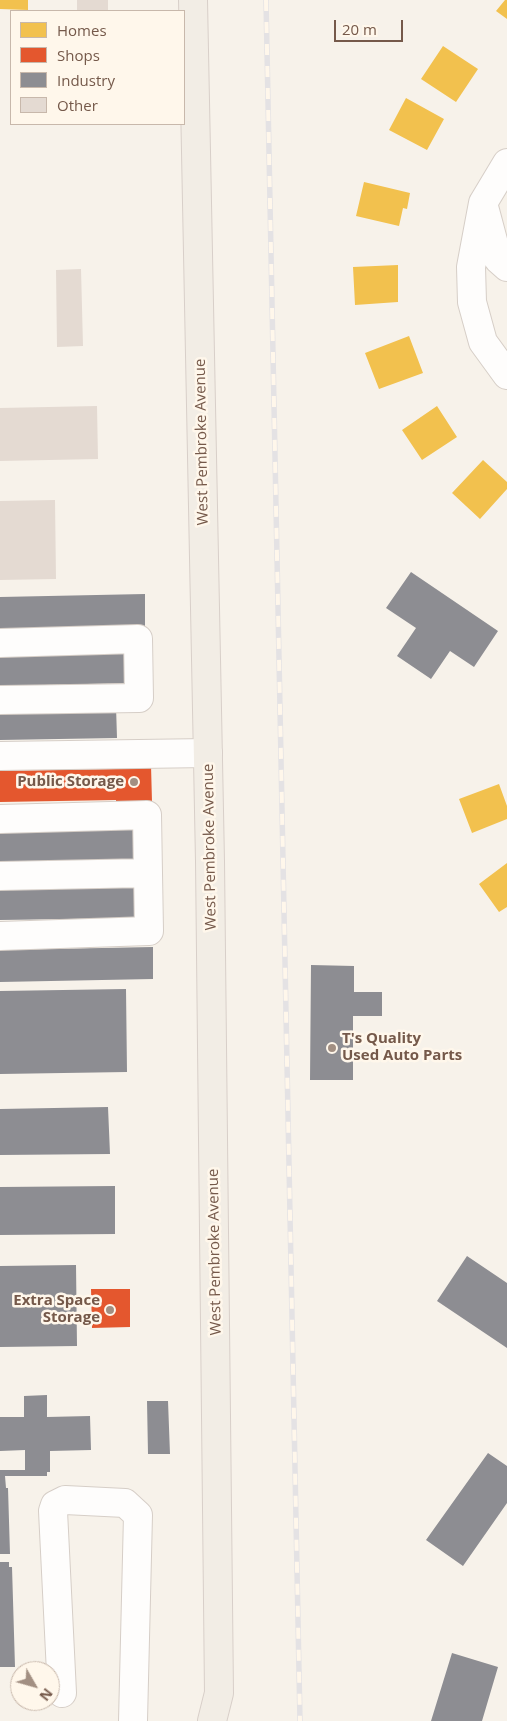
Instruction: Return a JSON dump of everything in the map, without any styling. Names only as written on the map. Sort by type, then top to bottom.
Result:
[{"type":"main road","name":"West Pembroke Avenue","points":[[193,0],[211,881],[219,1694],[212,1721]]},
{"type":"main road","name":"West Pembroke Avenue","points":[[219,1694],[227,1721]]},
{"type":"street","points":[[507,163],[483,203],[471,266],[472,302],[483,342],[507,375]]},
{"type":"street","points":[[483,203],[498,259],[507,266]]},
{"type":"street","points":[[0,643],[138,639],[139,698],[0,700]]},
{"type":"street","points":[[0,756],[208,753]]},
{"type":"street","points":[[0,819],[147,815],[149,931],[0,936]]},
{"type":"street","points":[[0,876],[147,873]]},
{"type":"street","points":[[62,1693],[53,1511],[55,1505],[65,1500],[125,1503],[138,1514],[133,1721]]},
{"type":"building: Homes","points":[[0,0],[28,0],[28,10],[0,9]]},
{"type":"building: Homes","points":[[507,0],[507,19],[496,11]]},
{"type":"building: Homes","points":[[443,46],[478,69],[456,102],[421,79]]},
{"type":"building: Homes","points":[[406,98],[444,119],[427,150],[389,130]]},
{"type":"building: Homes","points":[[364,182],[410,193],[407,209],[403,208],[399,226],[356,216]]},
{"type":"building: Homes","points":[[398,265],[398,302],[355,305],[353,267]]},
{"type":"building: Homes","points":[[409,336],[423,373],[379,389],[365,353]]},
{"type":"building: Homes","points":[[437,406],[457,437],[422,460],[402,430]]},
{"type":"building: Homes","points":[[483,460],[507,482],[507,489],[480,519],[452,493]]},
{"type":"building: Homes","points":[[499,784],[507,806],[507,819],[472,833],[459,799]]},
{"type":"building: Homes","points":[[507,863],[507,907],[499,912],[479,884]]},
{"type":"building: Shops","points":[[151,765],[152,802],[116,803],[116,800],[0,802],[0,771],[116,769],[116,766]]},
{"type":"building: Shops","points":[[91,1289],[130,1289],[130,1327],[92,1328]]},
{"type":"building: Industry","points":[[411,572],[498,631],[474,667],[450,651],[431,679],[397,656],[416,628],[386,608]]},
{"type":"building: Industry","points":[[145,594],[145,627],[0,630],[0,597]]},
{"type":"building: Industry","points":[[131,652],[131,683],[0,686],[0,654]]},
{"type":"building: Industry","points":[[116,706],[117,738],[0,740],[0,708]]},
{"type":"building: Industry","points":[[134,829],[135,862],[0,865],[0,832]]},
{"type":"building: Industry","points":[[135,885],[136,918],[0,920],[0,887]]},
{"type":"building: Industry","points":[[153,947],[153,979],[0,982],[0,950]]},
{"type":"building: Industry","name":"T's Quality Used Auto Parts","points":[[311,965],[354,966],[354,992],[382,992],[382,1016],[353,1016],[353,1080],[310,1080]]},
{"type":"building: Industry","points":[[126,989],[127,1072],[0,1074],[0,991]]},
{"type":"building: Industry","points":[[108,1107],[110,1154],[0,1155],[0,1109]]},
{"type":"building: Industry","points":[[115,1186],[115,1234],[0,1235],[0,1187]]},
{"type":"building: Industry","points":[[467,1256],[507,1283],[507,1348],[437,1301]]},
{"type":"building: Industry","points":[[76,1265],[77,1346],[0,1347],[0,1266]]},
{"type":"building: Industry","points":[[47,1395],[47,1417],[90,1416],[91,1450],[50,1451],[50,1472],[47,1472],[47,1476],[5,1476],[6,1488],[8,1488],[10,1554],[0,1554],[0,1470],[25,1470],[25,1450],[0,1451],[0,1417],[24,1417],[24,1396]]},
{"type":"building: Industry","points":[[147,1401],[168,1401],[170,1454],[148,1454]]},
{"type":"building: Industry","points":[[488,1453],[507,1466],[507,1503],[463,1566],[426,1540]]},
{"type":"building: Industry","points":[[0,1562],[9,1562],[9,1567],[12,1567],[15,1661],[10,1661],[10,1667],[0,1667]]},
{"type":"building: Industry","points":[[452,1653],[498,1667],[482,1721],[431,1721]]},
{"type":"building: Other","points":[[77,0],[108,0],[108,10],[77,10]]},
{"type":"building: Other","points":[[81,269],[83,346],[57,347],[56,270]]},
{"type":"building: Other","points":[[97,406],[98,459],[0,461],[0,408]]},
{"type":"building: Other","points":[[55,500],[56,579],[0,580],[0,501]]},
{"type":"railway","points":[[266,0],[300,1721]]},
{"type":"place","name":"Public Storage","points":[[134,782]]},
{"type":"place","name":"T's Quality Used Auto Parts","points":[[332,1048]]},
{"type":"place","name":"Extra Space Storage","points":[[110,1310]]}]
